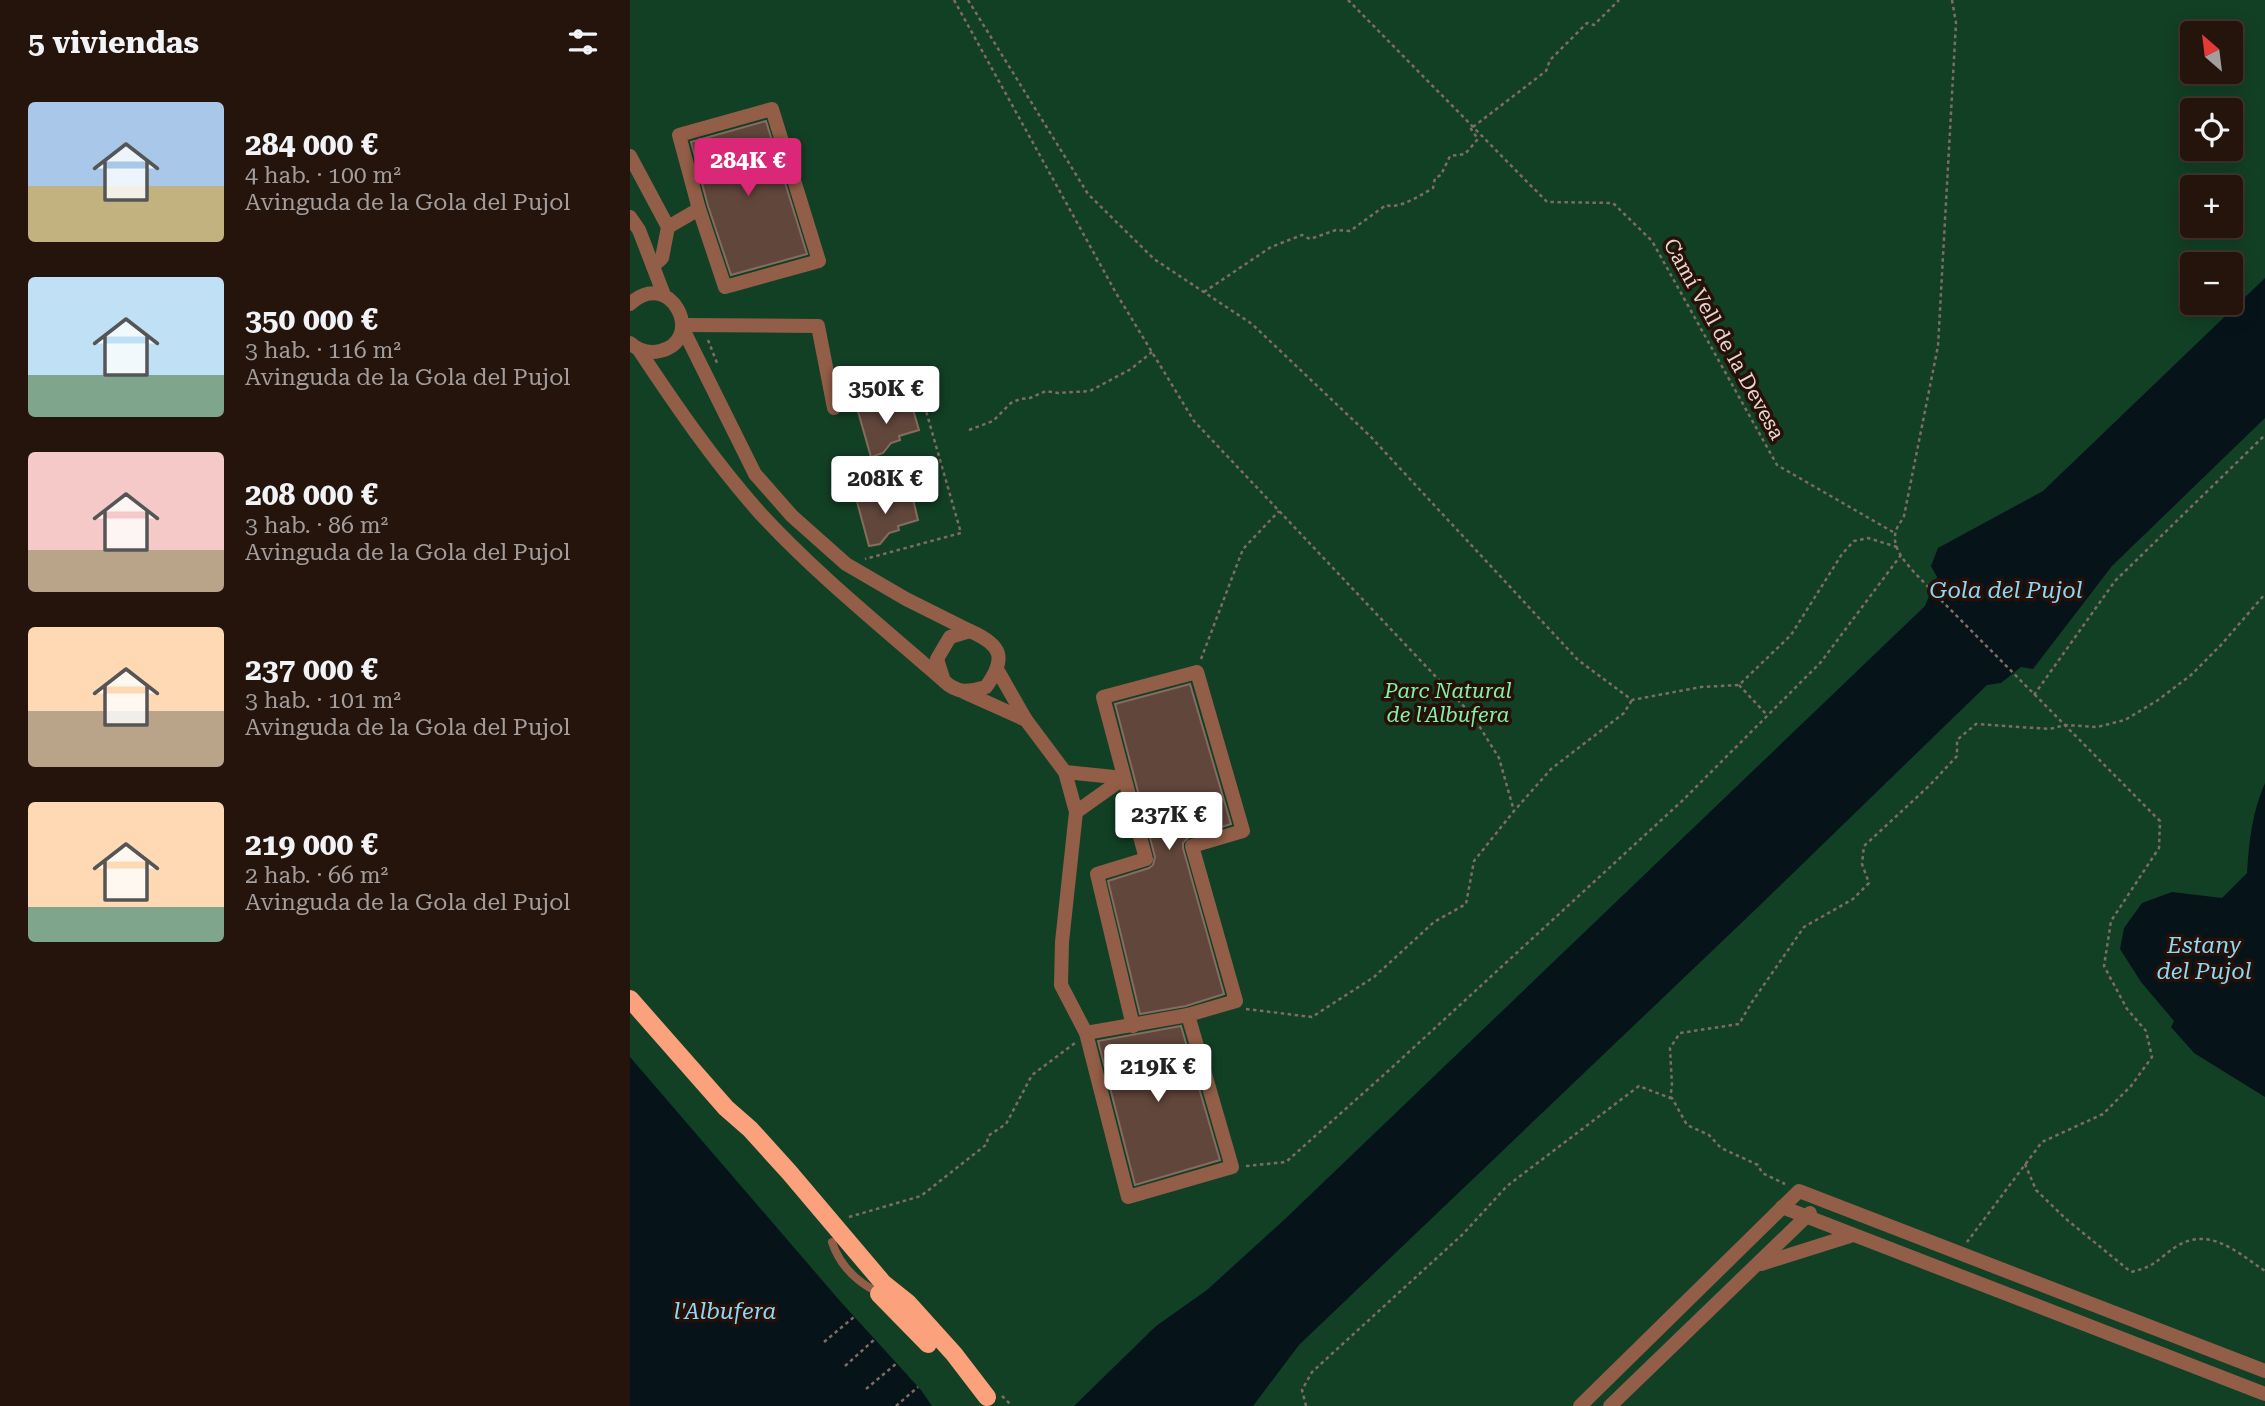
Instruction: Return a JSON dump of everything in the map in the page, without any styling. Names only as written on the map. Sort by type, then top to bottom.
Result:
[{"type":"main road","points":[[630,999],[726,1108],[750,1129],[834,1231],[883,1283],[886,1292],[908,1303],[992,1401]]},
{"type":"street","points":[[772,109],[819,261],[725,287],[699,209],[679,135],[772,109]]},
{"type":"street","points":[[630,156],[668,228],[662,258],[653,266]]},
{"type":"street","points":[[668,228],[699,209]]},
{"type":"street","points":[[630,217],[639,230],[664,295]]},
{"type":"street","points":[[630,304],[645,294],[655,293],[664,295],[678,307],[682,326],[755,474],[792,516],[846,564],[906,599],[989,639],[998,652],[998,671],[1026,720],[1065,772],[1076,812],[1060,985],[1086,1033],[1128,1197],[1232,1167],[1188,1015]]},
{"type":"street","points":[[634,346],[648,353],[666,350],[674,344],[682,326]]},
{"type":"street","points":[[682,326],[818,326],[835,407]]},
{"type":"street","points":[[634,346],[691,428],[760,512],[826,578],[952,688],[1026,720]]},
{"type":"street","points":[[944,681],[937,659],[950,637],[970,631]]},
{"type":"street","points":[[964,692],[986,687],[998,671]]},
{"type":"street","points":[[1086,1033],[1133,1026],[1188,1015],[1236,1001],[1192,846],[1243,831],[1197,672],[1103,697],[1146,859],[1097,874],[1133,1026]]},
{"type":"street","points":[[1065,772],[1124,778]]},
{"type":"street","points":[[1076,812],[1124,778]]},
{"type":"street","points":[[1580,1406],[1799,1191],[2265,1371]]},
{"type":"street","points":[[1610,1406],[1823,1200]]},
{"type":"street","points":[[1782,1207],[2265,1394]]},
{"type":"street","points":[[1756,1265],[1853,1235]]},
{"type":"path","points":[[954,0],[1116,293],[1194,421],[1474,716],[1499,758],[1514,811]]},
{"type":"path","points":[[968,0],[1088,194],[1154,259],[1252,324],[1360,427],[1578,660],[1632,700],[1701,687],[1739,685],[1791,635],[1842,554],[1854,541],[1868,538],[1897,547]]},
{"type":"path","name":"Camí Vell de la Devesa","points":[[1348,0],[1547,202],[1613,203],[1652,241],[1777,465],[1895,533]]},
{"type":"path","points":[[1204,292],[1271,247],[1302,235],[1310,239],[1336,230],[1350,231],[1386,205],[1394,207],[1433,188],[1435,178],[1441,175],[1450,156],[1465,154],[1478,139],[1471,129],[1546,71],[1550,60],[1587,23],[1594,25],[1619,0]]},
{"type":"path","points":[[1952,0],[1956,23],[1938,346],[1904,516],[1895,533],[1897,547],[1928,587],[2160,821],[2159,848],[2111,921],[2104,966],[2127,1009],[2146,1031],[2152,1057],[2132,1086],[2103,1114],[2042,1142],[1958,1253]]},
{"type":"path","points":[[969,430],[993,421],[1020,398],[1030,398],[1046,391],[1090,391],[1131,369],[1152,352]]},
{"type":"path","points":[[835,407],[918,383],[961,533],[865,559]]},
{"type":"path","points":[[2034,695],[2115,581],[2265,435]]},
{"type":"path","points":[[1197,672],[1243,549],[1279,511]]},
{"type":"path","points":[[1232,1167],[1286,1162],[1387,1072],[1672,810],[1821,662],[1901,555]]},
{"type":"path","points":[[1670,1098],[1670,1048],[1680,1033],[1739,1024],[1804,927],[1853,899],[1870,883],[1862,863],[1864,846],[1957,756],[1957,740],[1976,724],[2042,729],[2065,725],[2097,727],[2125,720],[2158,700],[2190,675],[2265,594]]},
{"type":"path","points":[[1739,685],[1767,715]]},
{"type":"path","points":[[1236,1001],[1247,1010],[1312,1017],[1374,977],[1434,922],[1466,904],[1474,861],[1514,811],[1551,769],[1624,713],[1632,700]]},
{"type":"path","points":[[834,1231],[921,1196],[987,1144],[988,1136],[1006,1124],[1032,1075],[1086,1033]]},
{"type":"path","points":[[1306,1406],[1302,1390],[1312,1373],[1463,1234],[1507,1186],[1639,1086],[1672,1098],[1687,1125],[1709,1135],[1721,1148],[1758,1166],[1762,1173],[1799,1191]]},
{"type":"path","points":[[2025,1164],[2036,1191],[2131,1272],[2150,1268],[2177,1246],[2195,1237],[2216,1240],[2265,1271]]},
{"type":"path","points":[[824,1342],[854,1317]]},
{"type":"path","points":[[845,1366],[875,1339]]},
{"type":"path","points":[[866,1389],[897,1363]]},
{"type":"path","points":[[896,1406],[918,1387]]},
{"type":"green space","name":"Parc Natural de l'Albufera","points":[[630,0],[2265,0],[2265,1406],[630,1406]]},
{"type":"water","name":"Gola del Pujol","points":[[2265,278],[2265,418],[2112,566],[2033,669],[2021,667],[2001,683],[1987,685],[1299,1345],[1253,1406],[1074,1406],[1156,1326],[1207,1290],[1285,1219],[1925,606],[1937,577],[1931,566],[1938,548],[2043,491],[2226,315],[2243,315],[2243,299]]},
{"type":"water","points":[[894,463],[899,480],[853,492],[849,475]]},
{"type":"water","name":"Estany del Pujol","points":[[2265,783],[2265,1097],[2194,1053],[2171,1027],[2174,1021],[2141,982],[2120,949],[2124,928],[2142,903],[2172,892],[2222,898],[2247,873],[2252,827]]},
{"type":"water","name":"l'Albufera","points":[[630,1057],[840,1301],[921,1390],[932,1406],[630,1406]]},
{"type":"building","points":[[766,121],[807,254],[731,275],[708,206],[691,142]]},
{"type":"building","points":[[869,405],[880,410],[891,407],[892,411],[912,406],[919,430],[899,436],[900,440],[891,443],[883,453],[871,457],[857,408]]},
{"type":"building","points":[[868,495],[880,499],[890,496],[897,500],[912,495],[918,520],[898,526],[899,530],[889,533],[880,544],[869,546],[856,498]]},
{"type":"building","points":[[1190,684],[1231,824],[1189,837],[1183,843],[1224,994],[1186,1006],[1140,1014],[1108,881],[1149,868],[1155,857],[1115,704]]},
{"type":"building","points":[[1181,1026],[1220,1160],[1135,1185],[1098,1041]]}]
